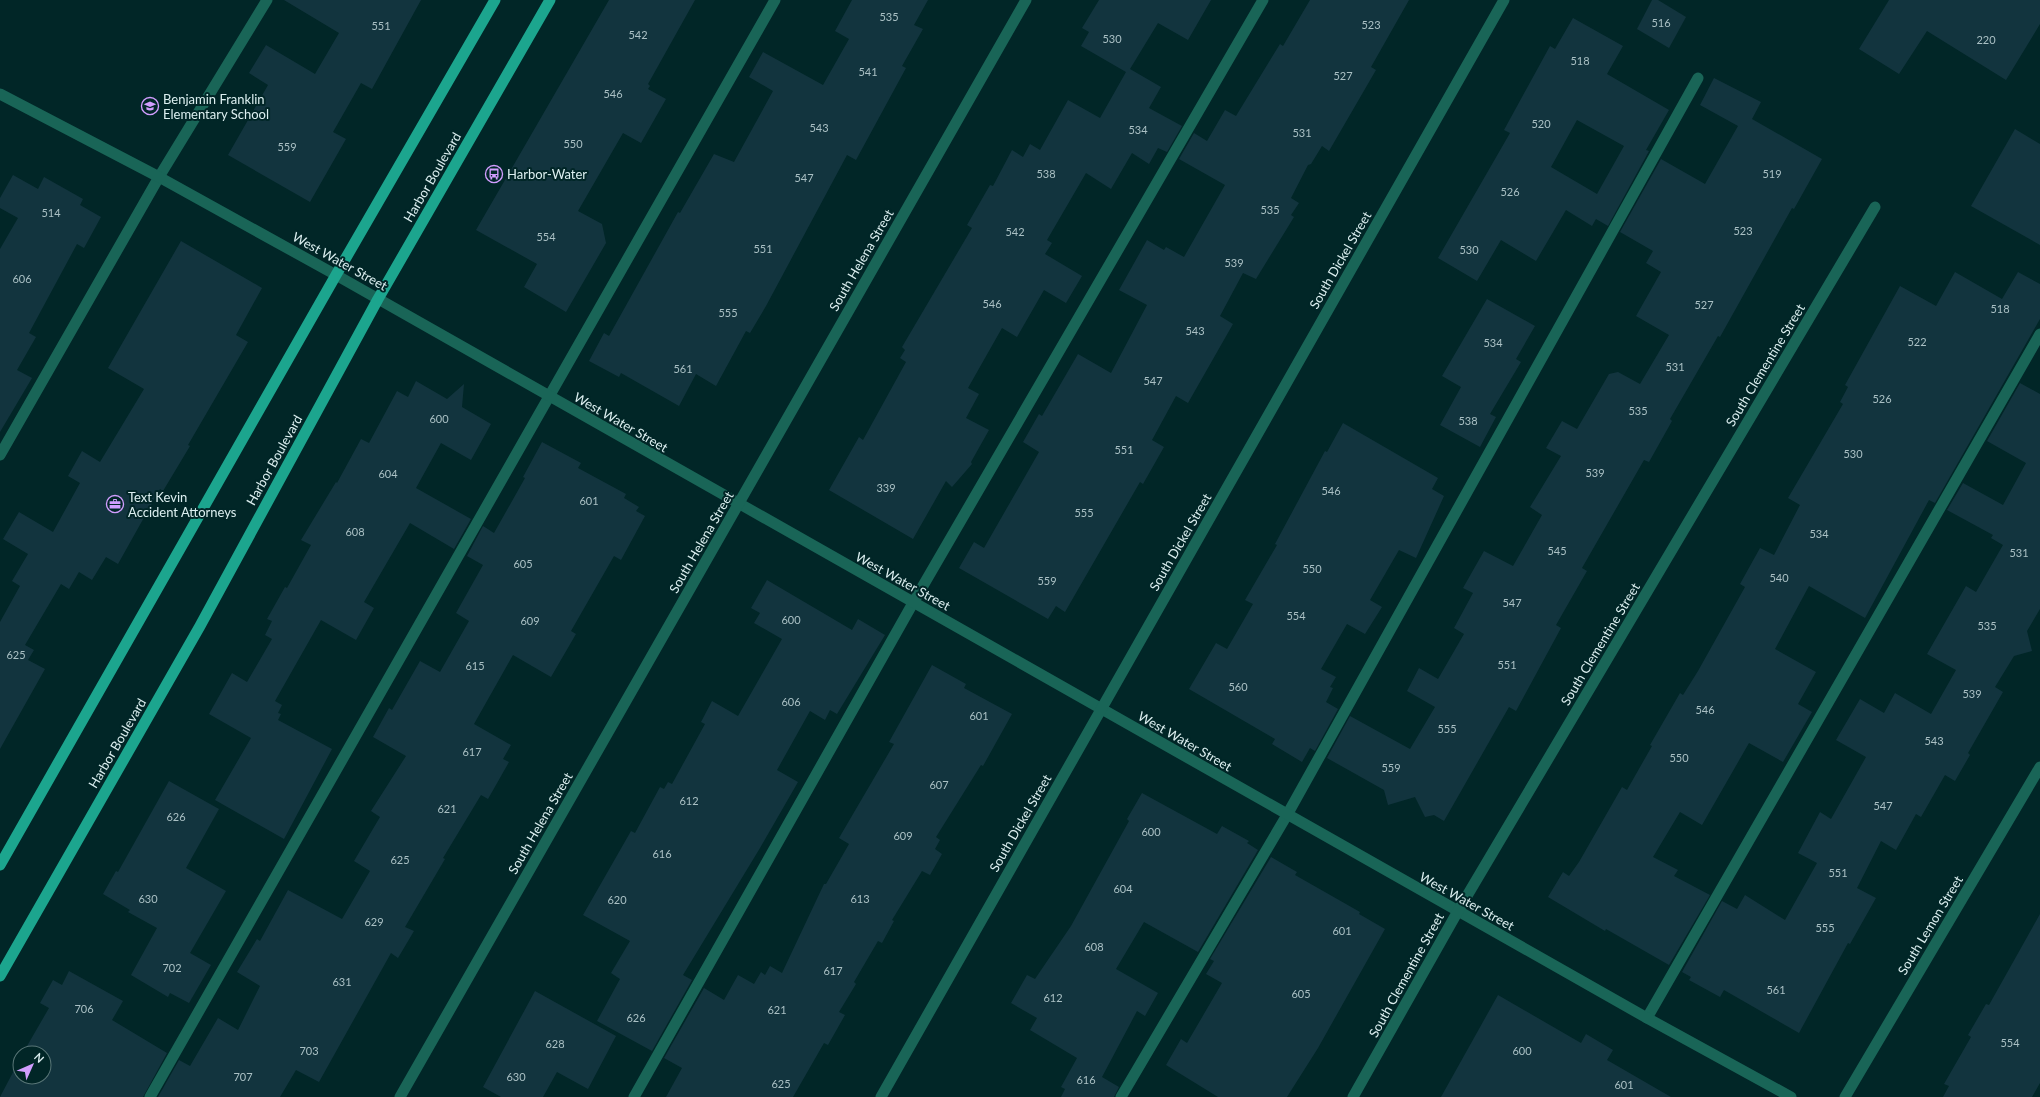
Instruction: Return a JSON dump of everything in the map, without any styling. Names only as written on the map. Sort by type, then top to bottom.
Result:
[{"type":"main road","points":[[0,865],[336,275],[495,0]]},
{"type":"main road","name":"Harbor Boulevard","points":[[0,976],[200,626],[378,299],[550,0]]},
{"type":"street","points":[[0,456],[159,177],[267,0]]},
{"type":"street","points":[[150,1097],[775,0]]},
{"type":"street","name":"South Helena Street","points":[[400,1097],[1026,0]]},
{"type":"street","points":[[634,1097],[913,603],[1263,0]]},
{"type":"street","name":"South Dickel Street","points":[[881,1097],[1504,0]]},
{"type":"street","points":[[1121,1097],[1287,815],[1698,78]]},
{"type":"street","name":"West Water Street","points":[[0,94],[159,177],[336,275],[548,397],[1287,815],[1647,1018],[1791,1097]]},
{"type":"street","name":"South Clementine Street","points":[[1353,1097],[1458,911],[1875,207]]},
{"type":"street","points":[[1647,1018],[2040,334]]},
{"type":"street","name":"South Lemon Street","points":[[1845,1097],[2040,767]]},
{"type":"building","points":[[284,0],[421,0],[372,89],[361,83],[333,132],[346,139],[310,202],[228,155],[268,85],[249,73],[266,45],[315,74],[339,33]]},
{"type":"building","points":[[609,0],[695,0],[648,84],[650,86],[648,89],[666,99],[641,143],[623,133],[578,211],[602,224],[606,243],[566,312],[524,287],[537,264],[476,230]]},
{"type":"building","points":[[852,0],[928,0],[914,25],[923,29],[902,66],[906,68],[856,160],[847,155],[766,306],[750,333],[746,331],[716,386],[696,374],[679,406],[621,373],[619,377],[589,361],[604,333],[609,336],[678,212],[680,213],[714,154],[734,162],[773,91],[749,77],[763,52],[823,85],[849,39],[835,31]]},
{"type":"building","points":[[1099,0],[1211,0],[1188,40],[1158,23],[1130,69],[1161,87],[1149,108],[1182,126],[1167,152],[1158,148],[1149,164],[1132,153],[1111,189],[1086,173],[1047,240],[1052,243],[1045,254],[1082,276],[1066,303],[1044,290],[1017,337],[1002,328],[968,388],[979,394],[966,418],[989,430],[971,462],[972,464],[952,487],[946,481],[913,539],[829,490],[859,437],[863,440],[906,362],[900,358],[905,350],[902,347],[972,228],[967,225],[990,185],[993,186],[1012,150],[1023,157],[1030,144],[1040,150],[1068,100],[1100,118],[1126,72],[1081,46],[1089,32],[1082,28]]},
{"type":"building","points":[[1310,0],[1409,0],[1371,67],[1376,70],[1329,151],[1322,146],[1311,164],[1308,165],[1291,198],[1299,203],[1291,215],[1294,217],[1256,279],[1243,273],[1220,316],[1233,324],[1188,403],[1176,396],[1152,440],[1164,447],[1143,484],[1140,482],[1065,612],[1056,606],[1048,619],[959,568],[974,542],[984,548],[1039,452],[1023,442],[1039,414],[1042,416],[1078,354],[1111,373],[1147,305],[1119,290],[1147,240],[1164,250],[1166,247],[1184,257],[1225,185],[1179,159],[1194,133],[1207,141],[1225,110],[1236,116],[1280,44],[1283,46]]},
{"type":"building","points":[[1652,0],[1658,0],[1686,17],[1669,48],[1637,29]]},
{"type":"building","points":[[1889,0],[2040,0],[2040,24],[2006,80],[1927,31],[1899,74],[1859,49]]},
{"type":"building","points":[[1573,18],[1623,46],[1607,74],[1669,110],[1646,150],[1649,151],[1608,226],[1596,219],[1592,226],[1566,210],[1536,261],[1501,240],[1477,281],[1438,258],[1510,133],[1504,130],[1550,46],[1555,49]],"holes":[[[1577,120],[1624,146],[1597,194],[1551,167]]]},
{"type":"building","points":[[1714,78],[1761,102],[1752,119],[1822,159],[1794,209],[1792,208],[1720,337],[1718,336],[1670,419],[1672,421],[1649,462],[1644,460],[1582,568],[1587,571],[1556,625],[1561,628],[1516,711],[1509,707],[1444,821],[1434,815],[1425,817],[1415,797],[1388,805],[1384,790],[1327,758],[1350,716],[1410,749],[1435,707],[1407,691],[1419,668],[1438,679],[1464,634],[1454,628],[1473,593],[1463,588],[1484,551],[1513,566],[1542,515],[1530,507],[1561,456],[1546,448],[1562,421],[1577,429],[1609,374],[1618,372],[1640,384],[1669,335],[1636,316],[1661,272],[1646,263],[1653,251],[1620,232],[1661,159],[1705,184],[1738,126],[1700,105]]},
{"type":"building","points":[[2015,129],[2040,144],[2040,245],[1971,206]]},
{"type":"building","points":[[13,175],[38,189],[44,177],[83,199],[80,205],[101,217],[84,248],[77,244],[29,333],[36,337],[17,370],[32,378],[0,432],[0,249],[18,218],[0,208],[0,198]]},
{"type":"building","points":[[181,241],[262,288],[236,335],[248,342],[188,445],[190,446],[163,491],[160,489],[118,564],[106,557],[92,580],[79,572],[69,589],[61,584],[25,645],[34,650],[28,660],[45,669],[0,749],[0,622],[20,586],[12,581],[28,554],[3,539],[19,512],[53,532],[80,483],[68,476],[82,451],[100,462],[144,389],[108,368]]},
{"type":"building","points":[[1955,272],[2002,299],[2018,272],[2040,284],[2040,319],[1935,503],[1929,500],[1865,618],[1809,586],[1775,649],[1816,672],[1798,704],[1812,712],[1783,762],[1749,743],[1702,825],[1680,812],[1653,857],[1678,870],[1674,876],[1710,895],[1669,965],[1606,929],[1605,931],[1548,897],[1563,872],[1569,876],[1579,862],[1622,787],[1627,790],[1652,746],[1650,745],[1680,693],[1683,695],[1698,671],[1745,587],[1740,584],[1760,548],[1774,555],[1800,505],[1788,498],[1843,404],[1840,402],[1848,387],[1845,385],[1900,286],[1936,306]]},
{"type":"building","points":[[1487,299],[1535,326],[1516,359],[1521,362],[1490,414],[1496,417],[1480,447],[1440,425],[1461,387],[1442,376]]},
{"type":"building","points":[[416,381],[447,399],[464,384],[462,407],[491,424],[471,460],[441,443],[416,488],[471,519],[454,549],[410,523],[364,602],[374,608],[356,640],[321,620],[275,701],[282,705],[278,713],[281,714],[278,720],[332,749],[284,839],[215,800],[251,738],[209,714],[232,673],[247,682],[272,639],[265,635],[272,621],[267,619],[285,587],[287,588],[311,545],[301,540],[336,482],[337,483],[361,439],[369,443],[397,391],[408,397]]},
{"type":"building","points":[[2020,383],[2040,394],[2040,609],[2027,631],[2032,651],[2014,656],[1995,687],[2003,692],[1968,753],[1970,755],[1955,781],[1945,775],[1921,817],[1916,814],[1896,850],[1881,841],[1857,888],[1876,898],[1850,944],[1848,943],[1799,1033],[1724,990],[1720,997],[1689,980],[1691,977],[1682,972],[1722,901],[1737,909],[1745,895],[1785,920],[1817,863],[1798,853],[1820,812],[1831,819],[1866,757],[1836,740],[1860,699],[1884,713],[1895,693],[1931,714],[1956,670],[1927,654],[1966,586],[1976,592],[2003,545],[1991,538],[1993,535],[1947,510],[1963,483],[2003,505],[2026,463],[1987,441]]},
{"type":"building","points":[[1343,423],[1438,478],[1432,489],[1444,496],[1416,558],[1399,550],[1370,600],[1382,607],[1365,634],[1347,624],[1321,669],[1336,677],[1330,687],[1333,688],[1326,702],[1338,709],[1315,751],[1310,748],[1302,762],[1272,744],[1275,739],[1189,689],[1216,643],[1227,649],[1253,604],[1245,600],[1277,545],[1275,544],[1325,451],[1327,452]]},
{"type":"building","points":[[542,442],[581,463],[578,468],[626,494],[624,498],[639,507],[636,511],[645,516],[621,560],[614,556],[571,631],[576,634],[551,677],[513,655],[474,724],[511,745],[503,759],[509,762],[488,799],[481,795],[443,858],[445,859],[405,927],[414,931],[398,958],[391,953],[319,1082],[296,1070],[280,1097],[158,1097],[179,1060],[190,1066],[218,1018],[238,1030],[260,986],[237,972],[257,939],[260,941],[288,890],[342,919],[370,871],[354,861],[380,817],[371,811],[406,756],[373,737],[389,708],[392,710],[420,661],[440,672],[469,621],[456,613],[483,565],[467,556],[483,526],[494,533],[525,478],[523,477]]},
{"type":"building","points":[[767,580],[852,630],[858,619],[885,635],[837,714],[830,710],[825,720],[810,711],[777,770],[798,782],[683,975],[692,980],[652,1051],[597,1021],[620,979],[611,973],[630,941],[583,915],[631,831],[635,833],[660,787],[664,789],[668,782],[672,784],[705,724],[701,722],[712,701],[738,716],[782,639],[754,623],[760,613],[751,608]]},
{"type":"building","points":[[932,665],[966,684],[964,688],[1012,714],[983,766],[981,765],[936,837],[940,840],[935,849],[942,854],[930,875],[922,871],[892,920],[894,921],[882,943],[878,941],[854,982],[856,984],[839,1012],[845,1015],[828,1045],[824,1043],[793,1097],[666,1097],[682,1068],[664,1058],[704,988],[724,1000],[738,975],[754,984],[761,972],[765,975],[770,966],[782,973],[824,884],[826,884],[849,844],[839,838],[894,744],[889,742]]},
{"type":"building","points":[[169,781],[219,809],[186,868],[226,891],[190,953],[211,965],[189,1003],[170,993],[168,997],[131,975],[157,928],[128,912],[130,910],[103,894],[116,871],[118,872]]},
{"type":"building","points":[[1142,793],[1217,834],[1222,826],[1249,841],[1247,843],[1258,850],[1198,952],[1144,922],[1116,969],[1158,993],[1145,1016],[1137,1011],[1102,1077],[1119,1087],[1114,1097],[1061,1097],[1065,1089],[1061,1087],[1077,1058],[1030,1030],[1037,1018],[1011,1003],[1027,975],[1035,979],[1071,926],[1129,821],[1127,819]]},
{"type":"building","points":[[1271,857],[1297,872],[1295,875],[1360,912],[1359,914],[1385,929],[1318,1048],[1287,1097],[1218,1097],[1166,1065],[1181,1039],[1187,1043],[1222,983],[1206,974],[1214,961],[1210,959]]},
{"type":"building","points":[[2040,914],[2040,1083],[2032,1097],[1943,1097],[1949,1086],[1944,1084],[1971,1037],[1968,1035],[1986,1004],[1989,1005]]},
{"type":"building","points":[[69,971],[123,1001],[112,1020],[167,1053],[143,1097],[0,1097],[12,1074],[12,1085],[52,1085],[52,1045],[28,1045],[49,1008],[40,1003],[53,980],[62,985]]},
{"type":"building","points":[[535,991],[616,1036],[588,1089],[557,1072],[543,1097],[501,1097],[483,1087]]},
{"type":"building","points":[[1498,995],[1581,1043],[1586,1034],[1613,1050],[1607,1060],[1671,1097],[1441,1097]]},
{"type":"place","name":"Benjamin Franklin Elementary School","points":[[150,106]]},
{"type":"place","name":"Harbor-Water","points":[[494,174]]},
{"type":"place","name":"Text Kevin Accident Attorneys","points":[[115,504]]}]
